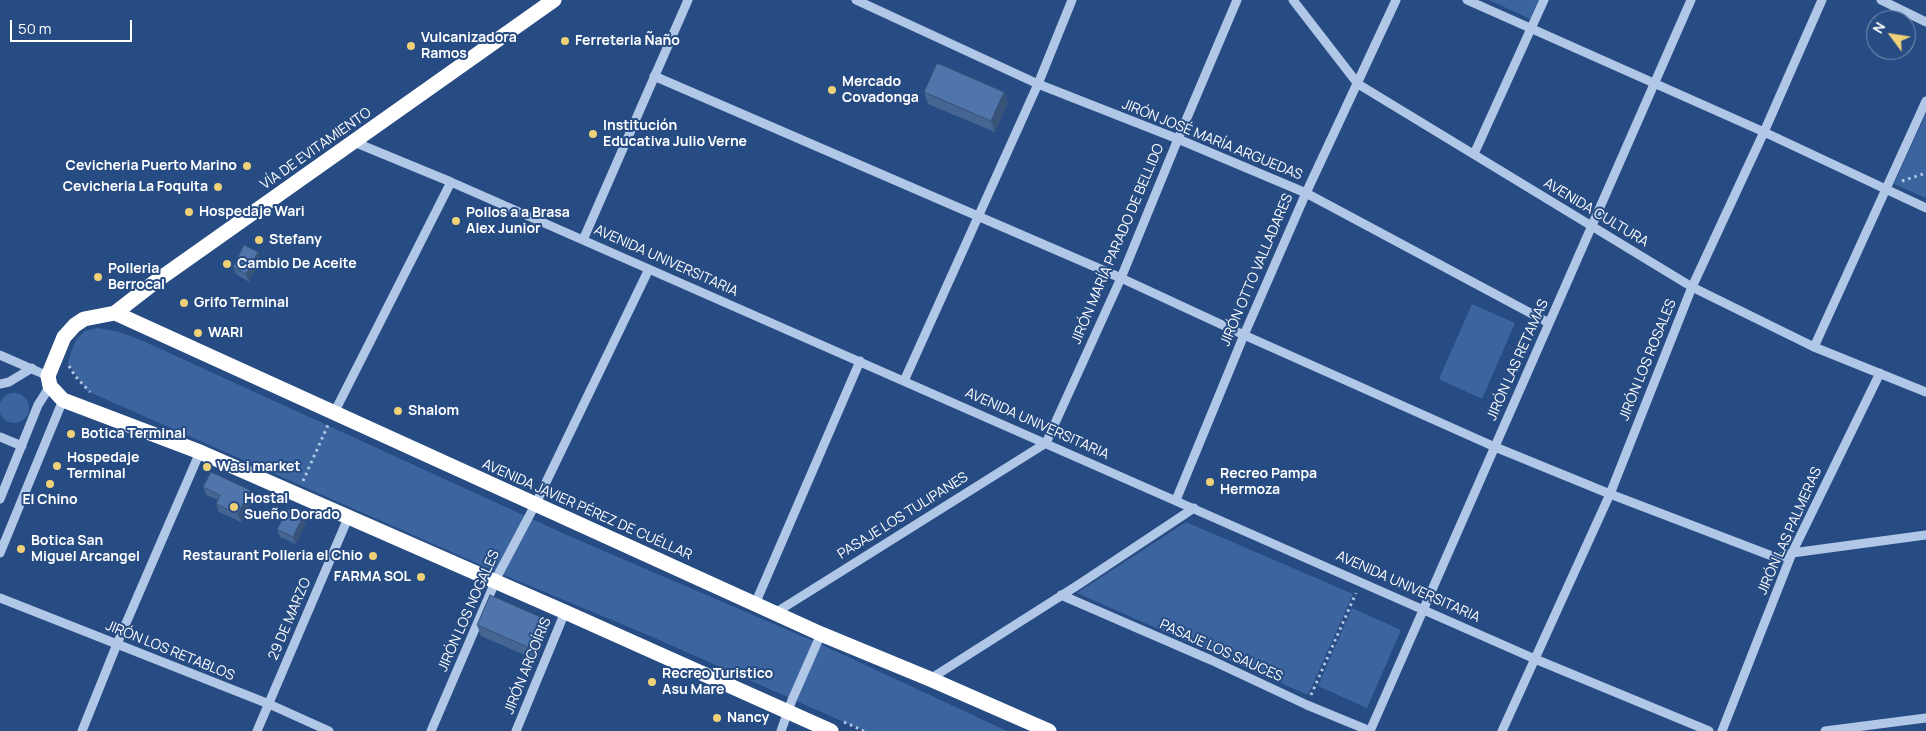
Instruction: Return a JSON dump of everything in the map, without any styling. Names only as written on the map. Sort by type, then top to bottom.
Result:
[{"type":"highway","name":"VÍA DE EVITAMIENTO","points":[[49,381],[64,337],[75,325],[84,319],[115,313],[155,282],[554,0]]},
{"type":"highway","name":"AVENIDA JAVIER PÉREZ DE CUÉLLAR","points":[[115,313],[821,634],[930,679],[1047,731]]},
{"type":"highway","points":[[49,381],[63,400],[200,452],[831,731]]},
{"type":"street","points":[[583,240],[688,0]]},
{"type":"street","name":"JIRÓN JOSÉ MARÍA ARGUEDAS","points":[[856,0],[1038,84],[1178,139],[1306,193],[1549,323]]},
{"type":"street","points":[[904,381],[1038,84],[1072,0]]},
{"type":"street","name":"JIRÓN MARÍA PARADO DE BELLIDO","points":[[1046,443],[1122,278],[1237,0]]},
{"type":"street","name":"AVENIDA CULTURA","points":[[1293,0],[1358,84],[1692,287],[1814,347],[1926,392]]},
{"type":"street","name":"JIRÓN OTTO VALLADARES","points":[[1176,500],[1244,335],[1306,193],[1396,0]]},
{"type":"street","points":[[1467,0],[1764,132],[1926,208]]},
{"type":"street","points":[[1474,154],[1544,0]]},
{"type":"street","name":"JIRÓN LAS RETAMAS","points":[[1370,731],[1691,0]]},
{"type":"street","name":"JIRÓN LOS ROSALES","points":[[1502,731],[1610,494],[1692,287],[1764,132],[1822,0]]},
{"type":"street","points":[[1880,0],[1926,22]]},
{"type":"street","points":[[654,76],[1122,278],[1244,335],[1495,447],[1610,494],[1772,556],[1781,557],[1792,553],[1926,535]]},
{"type":"street","points":[[1814,347],[1926,101]]},
{"type":"street","name":"AVENIDA UNIVERSITARIA","points":[[354,142],[451,182],[1535,659],[1709,731]]},
{"type":"street","points":[[334,413],[451,182]]},
{"type":"street","name":"JIRÓN LOS NOGALES","points":[[431,731],[495,582],[535,505],[649,269]]},
{"type":"street","points":[[0,355],[32,368],[49,381],[0,499]]},
{"type":"street","points":[[755,604],[860,362]]},
{"type":"street","points":[[0,384],[9,382],[32,368]]},
{"type":"street","name":"JIRÓN LAS PALMERAS","points":[[1722,731],[1792,553],[1880,373]]},
{"type":"street","points":[[0,553],[63,400]]},
{"type":"street","points":[[0,437],[22,446]]},
{"type":"street","name":"PASAJE LOS TULIPANES","points":[[775,612],[1046,443]]},
{"type":"street","points":[[82,731],[117,644],[200,452]]},
{"type":"street","points":[[930,679],[1194,508]]},
{"type":"street","name":"29 DE MARZO","points":[[257,731],[348,518]]},
{"type":"street","name":"PASAJE LOS SAUCES","points":[[1060,595],[1211,660],[1307,705],[1370,731]]},
{"type":"street","name":"JIRÓN LOS RETABLOS","points":[[0,598],[269,704],[328,731]]},
{"type":"street","name":"JIRÓN ARCOÍRIS","points":[[516,731],[565,612]]},
{"type":"street","points":[[781,731],[792,700],[821,634]]},
{"type":"street","points":[[1825,731],[1926,718]]},
{"type":"path","points":[[1886,190],[1894,184],[1926,173]]},
{"type":"path","points":[[296,495],[334,413]]},
{"type":"path","points":[[1307,705],[1360,581]]},
{"type":"shaded area","points":[[1489,0],[1539,0],[1530,19]]},
{"type":"shaded area","points":[[1926,114],[1926,198],[1894,184]]},
{"type":"shaded area","points":[[1472,304],[1515,323],[1482,399],[1439,379]]},
{"type":"shaded area","points":[[98,328],[119,332],[141,340],[569,536],[818,643],[1007,731],[864,731],[648,635],[499,573],[87,391],[68,364],[77,339],[85,331]]},
{"type":"shaded area","points":[[14,393],[25,397],[29,408],[25,419],[14,423],[3,419],[-1,408],[3,397]]},
{"type":"shaded area","points":[[1186,522],[1353,594],[1308,695],[1077,593]]},
{"type":"shaded area","points":[[1352,608],[1401,630],[1367,708],[1318,686]]},
{"type":"building","points":[[937,63],[1004,92],[991,121],[924,92]]},
{"type":"building","points":[[244,245],[258,252],[246,274],[233,267]]},
{"type":"building","points":[[211,472],[250,490],[238,514],[216,504],[220,495],[203,487]]},
{"type":"building","points":[[288,509],[303,516],[293,537],[277,529]]},
{"type":"building","points":[[490,595],[545,619],[532,649],[477,625]]},
{"type":"place","name":"Ferreteria Ñaño","points":[[565,41]]},
{"type":"place","name":"Vulcanizadora Ramos","points":[[411,46]]},
{"type":"place","name":"Mercado Covadonga","points":[[832,90]]},
{"type":"place","name":"Institución Educativa Julio Verne","points":[[593,134]]},
{"type":"place","name":"Cevicheria Puerto Marino","points":[[247,166]]},
{"type":"place","name":"Cevicheria La Foquita","points":[[218,187]]},
{"type":"place","name":"Hospedaje Wari","points":[[189,212]]},
{"type":"place","name":"Pollos a a Brasa Alex Junior","points":[[456,221]]},
{"type":"place","name":"Stefany","points":[[259,240]]},
{"type":"place","name":"Cambio De Aceite","points":[[227,264]]},
{"type":"place","name":"Polleria Berrocal","points":[[98,277]]},
{"type":"place","name":"Grifo Terminal","points":[[184,303]]},
{"type":"place","name":"WARI","points":[[198,333]]},
{"type":"place","name":"Shalom","points":[[398,411]]},
{"type":"place","name":"Botica Terminal","points":[[71,434]]},
{"type":"place","name":"Hospedaje Terminal","points":[[57,466]]},
{"type":"place","name":"Wasi market","points":[[207,467]]},
{"type":"place","name":"Recreo Pampa Hermoza","points":[[1210,482]]},
{"type":"place","name":"El Chino","points":[[50,484]]},
{"type":"place","name":"Hostal Sueño Dorado","points":[[234,507]]},
{"type":"place","name":"Botica San Miguel Arcangel","points":[[21,549]]},
{"type":"place","name":"Restaurant Polleria el Chio","points":[[373,556]]},
{"type":"place","name":"FARMA SOL","points":[[421,577]]},
{"type":"place","name":"Recreo Turistico Asu Mare","points":[[652,682]]},
{"type":"place","name":"Nancy","points":[[717,718]]}]
